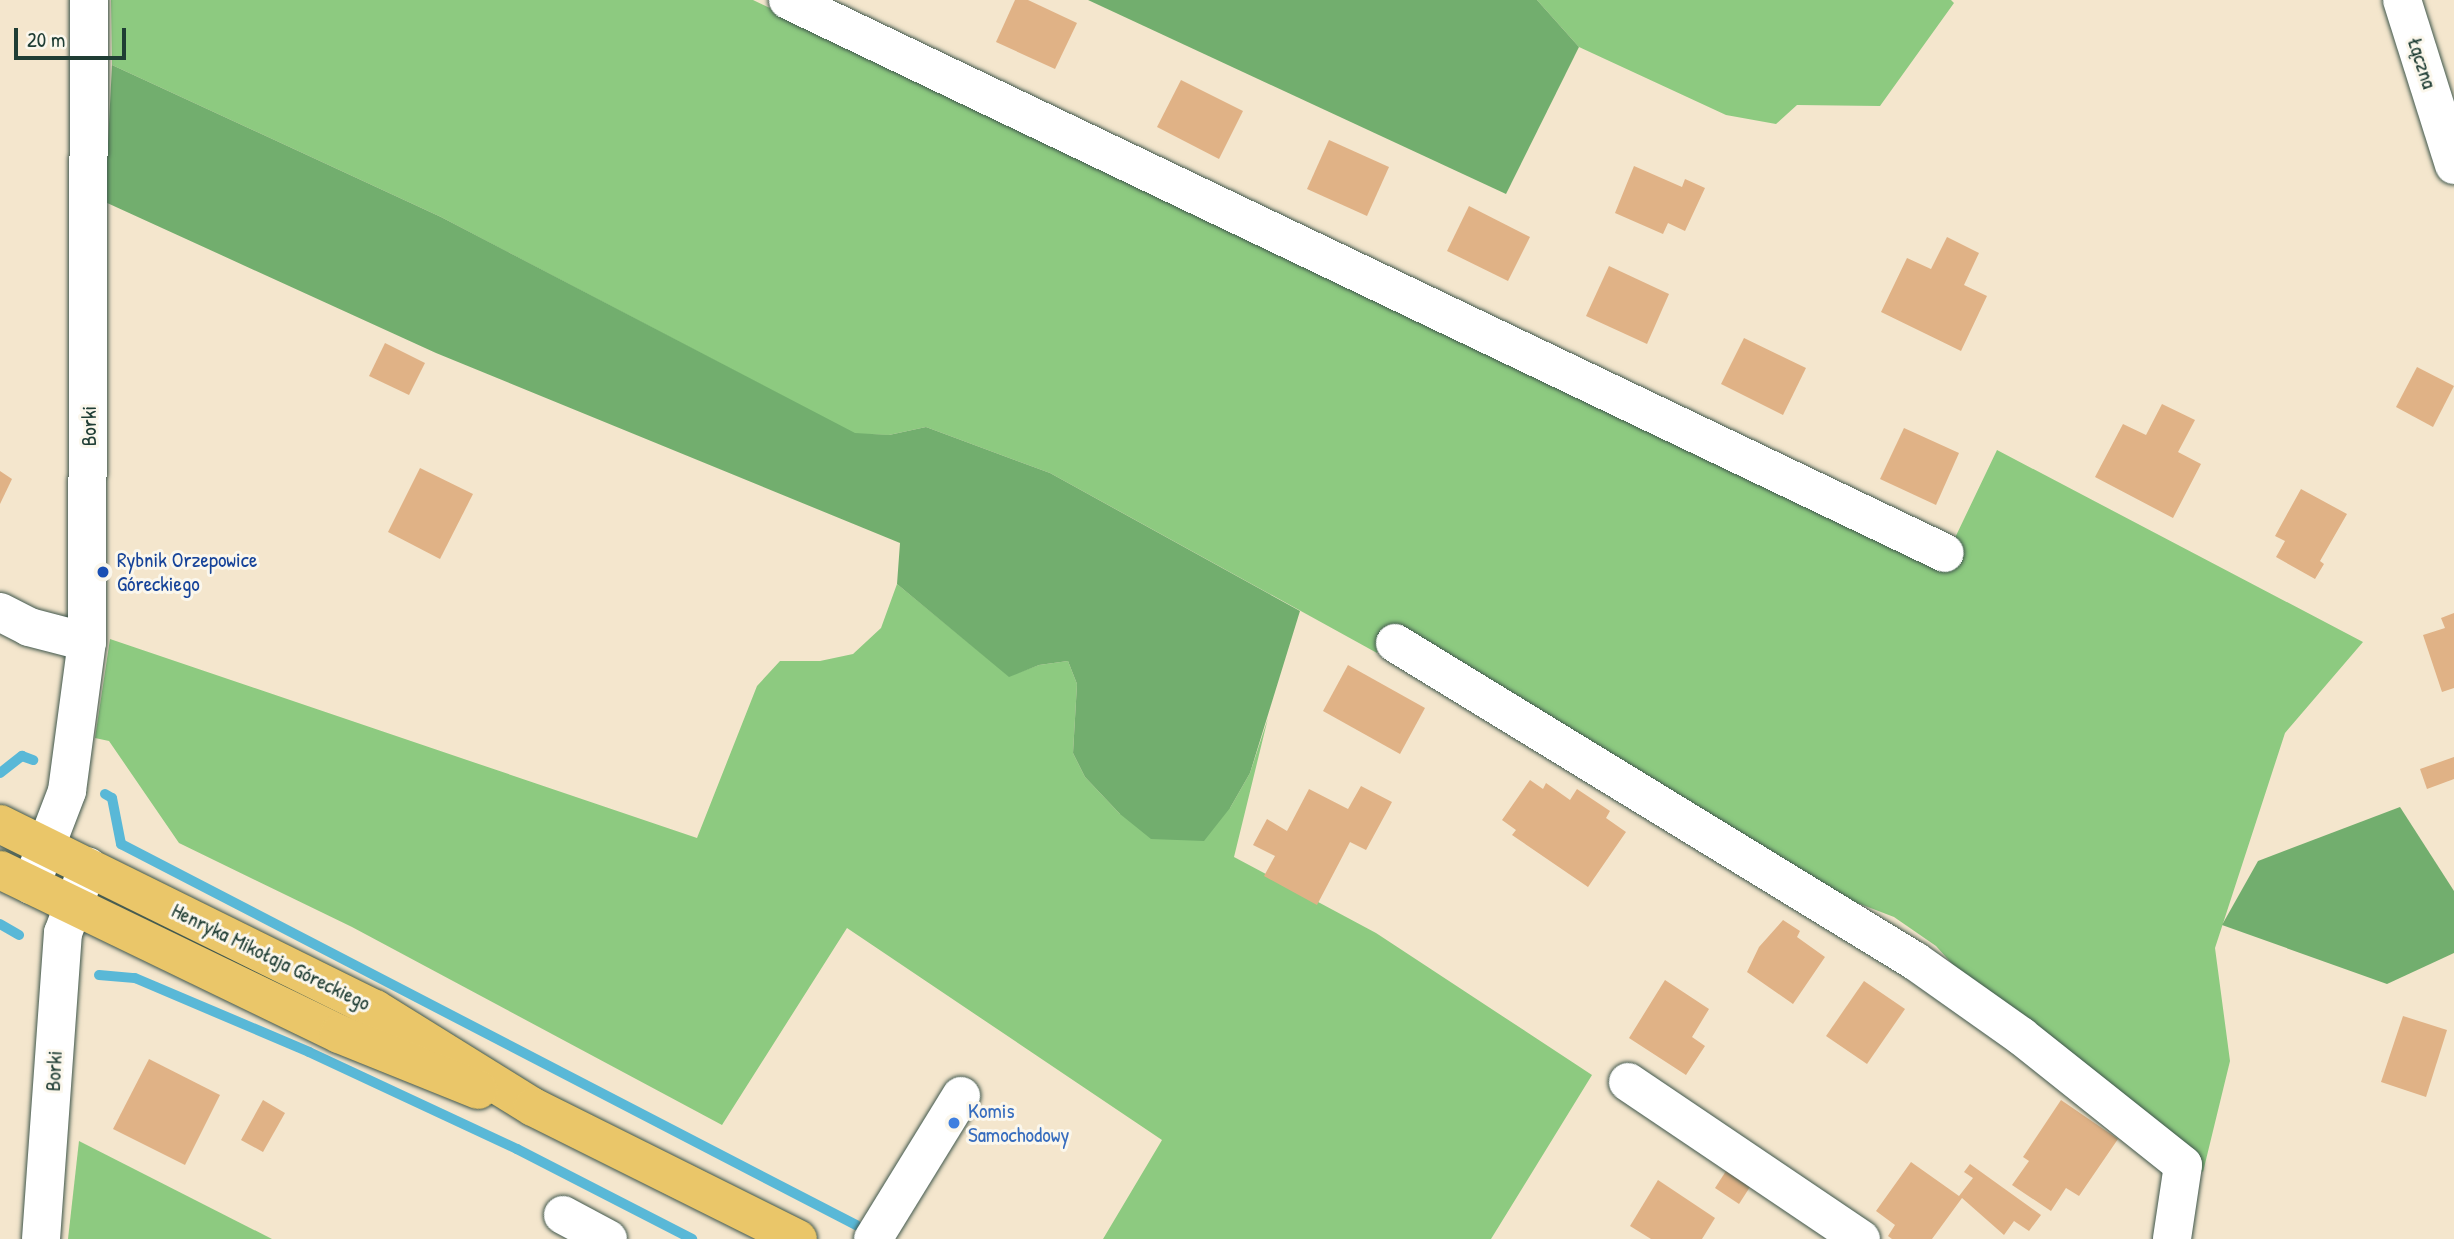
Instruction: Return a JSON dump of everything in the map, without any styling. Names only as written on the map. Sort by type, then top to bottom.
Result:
[{"type":"main road","name":"Henryka Mikołaja Góreckiego","points":[[0,824],[375,1009],[533,1107],[798,1239]]},
{"type":"main road","name":"Henryka Mikołaja Góreckiego","points":[[16,877],[339,1034],[459,1084],[533,1107]]},
{"type":"street","name":"Borki","points":[[16,877],[48,848],[69,780],[88,642],[89,0]]},
{"type":"street","points":[[788,0],[1945,553]]},
{"type":"street","name":"Łączna","points":[[2402,0],[2454,165]]},
{"type":"street","points":[[0,612],[29,627],[88,642]]},
{"type":"street","points":[[1395,643],[1915,961],[2021,1036],[2183,1166],[2172,1239]]},
{"type":"street","name":"Borki","points":[[41,1239],[61,954],[72,905],[88,867]]},
{"type":"street","points":[[1628,1083],[1861,1239]]},
{"type":"street","points":[[873,1239],[961,1096]]},
{"type":"street","points":[[563,1215],[608,1239]]},
{"type":"green space","points":[[111,0],[753,0],[1216,221],[1953,542],[1997,450],[2363,642],[2285,733],[2215,948],[2230,1061],[2203,1172],[1974,988],[1936,946],[1894,917],[1808,884],[1385,633],[1377,653],[1050,473],[926,427],[889,435],[855,434],[441,217],[112,65]]},
{"type":"green space","points":[[1088,0],[1537,0],[1579,47],[1506,194]]},
{"type":"green space","points":[[1537,0],[1951,0],[1954,3],[1880,106],[1797,105],[1776,124],[1726,115],[1579,47]]},
{"type":"green space","points":[[112,65],[441,217],[855,433],[889,435],[926,427],[1050,473],[1300,611],[1250,773],[1230,808],[1204,841],[1151,839],[1120,814],[1085,777],[1073,753],[1077,684],[1068,661],[1039,665],[1009,677],[897,584],[900,543],[436,353],[105,202]]},
{"type":"green space","points":[[897,584],[1009,676],[1039,665],[1068,661],[1077,684],[1073,753],[1085,777],[1120,814],[1230,808],[1250,773],[1268,718],[1234,857],[1376,933],[1592,1075],[1491,1239],[1103,1239],[1162,1140],[847,928],[722,1125],[352,927],[179,843],[109,741],[95,738],[110,639],[697,838],[757,686],[780,661],[820,661],[853,654],[881,628]]},
{"type":"green space","points":[[2400,807],[2454,891],[2454,953],[2387,984],[2222,925],[2258,861]]},
{"type":"green space","points":[[79,1141],[272,1239],[68,1239]]},
{"type":"building","points":[[1015,0],[1028,0],[1077,23],[1055,69],[996,42]]},
{"type":"building","points":[[1181,80],[1243,111],[1219,159],[1157,127]]},
{"type":"building","points":[[1329,140],[1389,167],[1367,216],[1307,189]]},
{"type":"building","points":[[1634,166],[1682,187],[1685,179],[1705,188],[1685,231],[1668,223],[1663,234],[1615,213]]},
{"type":"building","points":[[1469,206],[1530,237],[1508,281],[1447,251]]},
{"type":"building","points":[[1947,237],[1979,253],[1964,285],[1987,296],[1961,351],[1881,312],[1907,258],[1931,269]]},
{"type":"building","points":[[1609,266],[1669,294],[1647,344],[1586,316]]},
{"type":"building","points":[[1744,338],[1806,368],[1783,415],[1721,384]]},
{"type":"building","points":[[385,343],[425,363],[409,395],[369,376]]},
{"type":"building","points":[[2417,367],[2454,386],[2433,427],[2396,407]]},
{"type":"building","points":[[2162,404],[2195,420],[2178,452],[2201,464],[2173,518],[2095,477],[2123,424],[2146,435]]},
{"type":"building","points":[[1904,428],[1959,453],[1936,505],[1880,479]]},
{"type":"building","points":[[420,468],[473,494],[440,559],[388,532]]},
{"type":"building","points":[[0,471],[12,479],[0,504]]},
{"type":"building","points":[[2301,489],[2347,514],[2320,561],[2324,564],[2315,579],[2276,557],[2285,541],[2275,536]]},
{"type":"building","points":[[2454,613],[2454,688],[2442,692],[2423,635],[2445,628],[2441,618]]},
{"type":"building","points":[[1348,665],[1425,708],[1400,754],[1323,711]]},
{"type":"building","points":[[2454,757],[2454,779],[2427,789],[2420,769]]},
{"type":"building","points":[[1530,780],[1543,789],[1546,783],[1570,800],[1577,789],[1610,811],[1606,818],[1626,832],[1588,887],[1512,835],[1516,830],[1502,820]]},
{"type":"building","points":[[1361,786],[1392,802],[1366,850],[1350,842],[1317,905],[1264,876],[1275,856],[1253,845],[1267,819],[1287,831],[1309,789],[1348,809]]},
{"type":"building","points":[[1783,920],[1800,931],[1797,937],[1825,957],[1793,1004],[1747,972],[1759,947]]},
{"type":"building","points":[[1665,980],[1709,1009],[1692,1037],[1705,1046],[1686,1075],[1629,1038]]},
{"type":"building","points":[[1864,981],[1905,1009],[1867,1064],[1826,1036]]},
{"type":"building","points":[[2403,1016],[2447,1030],[2426,1097],[2381,1082]]},
{"type":"building","points":[[149,1059],[220,1095],[185,1165],[113,1129]]},
{"type":"building","points":[[263,1100],[285,1113],[263,1152],[241,1140]]},
{"type":"building","points":[[2061,1100],[2118,1139],[2079,1196],[2066,1188],[2051,1211],[2012,1185],[2029,1161],[2023,1157]]},
{"type":"building","points":[[1911,1162],[1959,1196],[1973,1178],[1964,1172],[1970,1164],[2041,1215],[2029,1231],[2014,1221],[2004,1235],[1962,1198],[1932,1239],[1892,1239],[1888,1236],[1895,1225],[1876,1211]]},
{"type":"building","points":[[1726,1171],[1757,1176],[1739,1204],[1715,1188]]},
{"type":"building","points":[[1658,1180],[1715,1218],[1702,1239],[1651,1239],[1630,1226]]},
{"type":"waterway","points":[[0,773],[22,756],[33,760]]},
{"type":"waterway","points":[[105,794],[112,798],[121,844],[856,1225]]},
{"type":"waterway","points":[[0,924],[19,935]]},
{"type":"waterway","points":[[99,975],[135,978],[309,1052],[517,1149],[692,1239]]},
{"type":"place","name":"Rybnik Orzepowice Góreckiego","points":[[103,572]]},
{"type":"place","name":"Komis Samochodowy","points":[[954,1123]]}]
